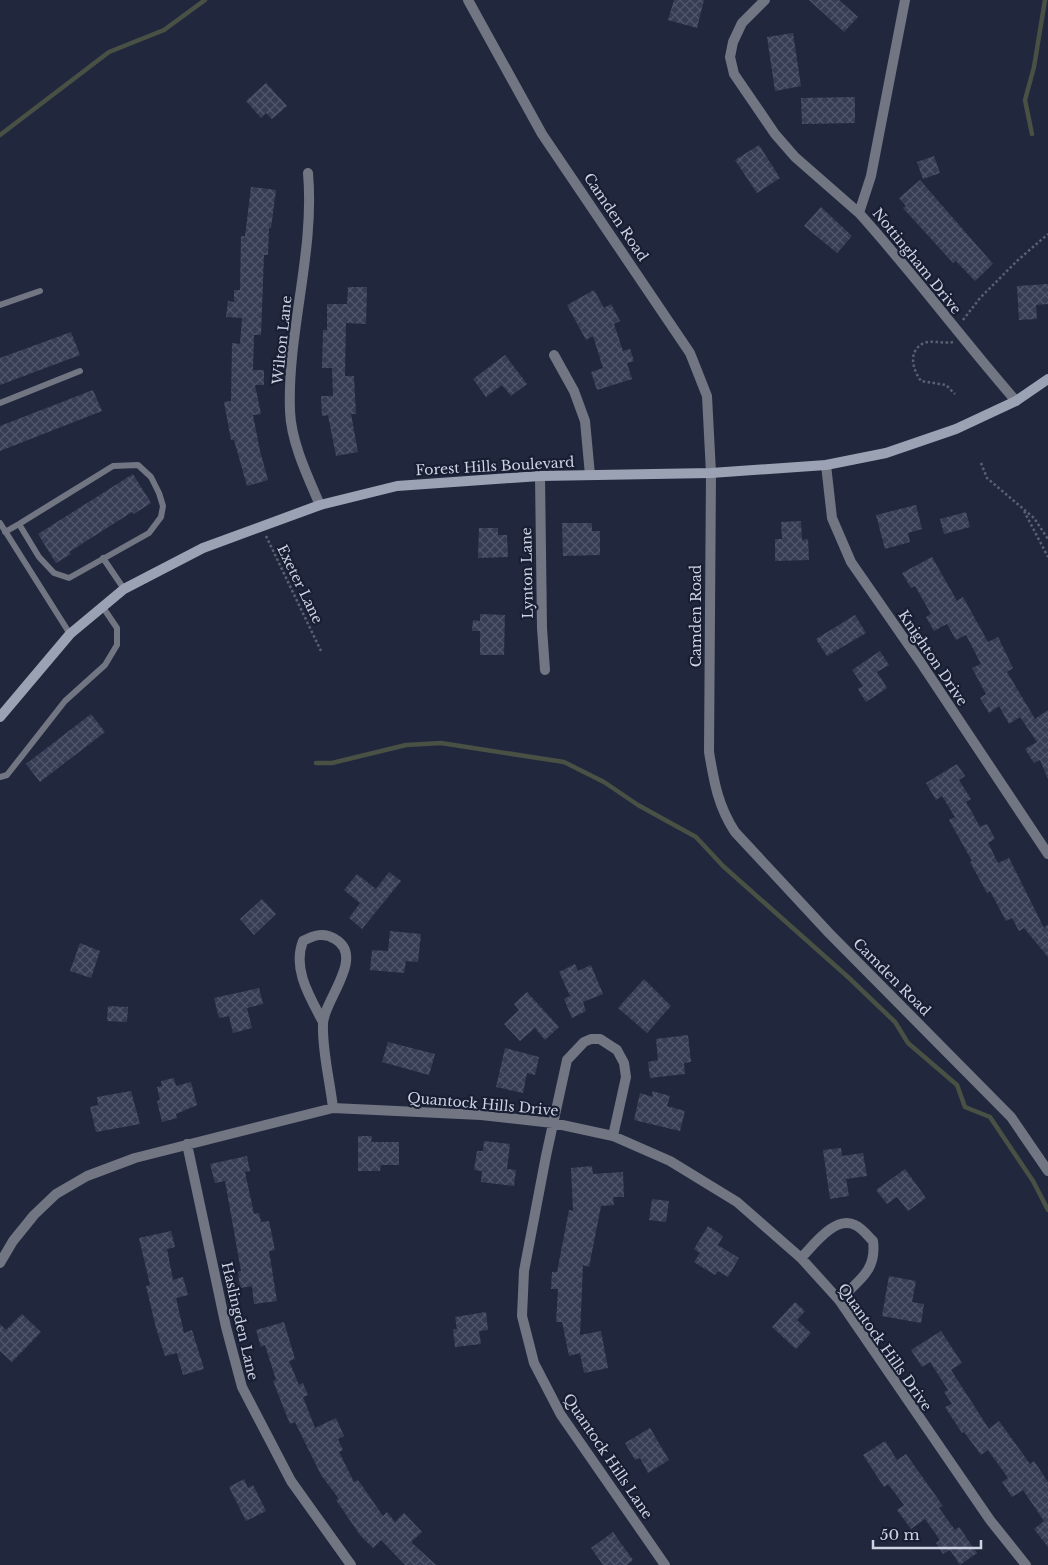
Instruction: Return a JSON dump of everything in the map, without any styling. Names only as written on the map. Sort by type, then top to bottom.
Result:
[{"type":"main road","name":"Forest Hills Boulevard","points":[[0,717],[70,634],[124,589],[181,558],[320,505],[397,486],[540,476],[711,473],[826,464],[895,450],[956,429],[1016,401],[1048,379]]},
{"type":"street","name":"Camden Road","points":[[468,0],[542,134],[690,353],[707,396],[711,473],[709,752],[716,794],[723,813],[735,832],[829,933],[1010,1117],[1048,1171]]},
{"type":"street","points":[[765,0],[742,23],[733,42],[730,57],[734,74],[775,134],[795,156],[859,213]]},
{"type":"street","name":"Nottingham Drive","points":[[904,0],[871,176],[859,213],[938,304],[957,333],[1016,401]]},
{"type":"street","name":"Wilton Lane","points":[[308,174],[311,204],[292,376],[290,413],[302,463],[320,505]]},
{"type":"street","points":[[554,355],[574,391],[585,421],[590,475]]},
{"type":"street","name":"Knighton Drive","points":[[826,464],[832,518],[851,562],[921,663],[1048,854]]},
{"type":"street","name":"Lynton Lane","points":[[540,476],[542,628],[545,670]]},
{"type":"street","points":[[323,1022],[347,961],[343,948],[337,940],[328,936],[314,935],[303,941],[299,951],[299,962],[306,990],[323,1022],[333,1108]]},
{"type":"street","name":"Quantock Hills Lane","points":[[613,1136],[626,1077],[624,1063],[617,1050],[600,1039],[584,1042],[567,1060],[524,1270],[522,1316],[534,1363],[561,1416],[665,1565]]},
{"type":"street","name":"Quantock Hills Drive","points":[[0,1263],[18,1234],[56,1194],[88,1176],[135,1158],[333,1108],[481,1115],[553,1123],[613,1136],[670,1161],[737,1202],[801,1258],[839,1300],[985,1512],[1026,1565]]},
{"type":"street","name":"Haslingden Lane","points":[[187,1144],[226,1327],[242,1387],[291,1481],[351,1565]]},
{"type":"street","points":[[801,1258],[832,1227],[844,1224],[855,1224],[873,1241],[875,1254],[870,1269],[839,1300]]},
{"type":"lane","points":[[0,305],[40,291]]},
{"type":"lane","points":[[0,403],[80,371]]},
{"type":"lane","points":[[5,532],[113,466],[138,465],[151,477],[163,506],[160,517],[149,532],[69,578],[54,573],[39,557],[19,524]]},
{"type":"lane","points":[[0,523],[70,634]]},
{"type":"lane","points":[[104,558],[124,589]]},
{"type":"lane","points":[[0,777],[7,775],[66,701],[105,665],[117,644],[117,628],[102,606]]},
{"type":"path","points":[[960,327],[980,298],[1018,260],[1048,234]]},
{"type":"path","points":[[954,342],[925,343],[916,350],[913,358],[913,371],[921,381],[946,386],[955,394]]},
{"type":"path","points":[[981,463],[987,478],[1034,518],[1048,539]]},
{"type":"path","points":[[1024,509],[1034,534],[1048,557]]},
{"type":"path","name":"Exeter Lane","points":[[261,526],[321,651]]},
{"type":"building","points":[[674,0],[704,0],[697,28],[668,20]]},
{"type":"building","points":[[809,0],[839,0],[858,17],[844,32]]},
{"type":"building","points":[[793,33],[801,86],[775,91],[767,37]]},
{"type":"building","points":[[266,83],[287,106],[272,119],[266,113],[261,118],[246,101]]},
{"type":"building","points":[[855,97],[855,123],[802,124],[801,98]]},
{"type":"building","points":[[759,145],[780,178],[757,193],[735,160]]},
{"type":"building","points":[[934,156],[940,173],[923,179],[917,162]]},
{"type":"building","points":[[920,180],[993,264],[975,281],[956,261],[953,263],[903,208],[906,206],[899,198]]},
{"type":"building","points":[[251,187],[276,190],[271,228],[269,228],[268,255],[264,255],[261,335],[254,335],[253,370],[264,370],[264,385],[255,385],[261,414],[253,415],[268,480],[247,486],[234,440],[231,440],[224,402],[231,401],[232,343],[240,344],[242,318],[226,317],[228,301],[234,302],[234,290],[240,290],[241,236],[245,236]]},
{"type":"building","points":[[821,207],[852,236],[837,253],[804,226]]},
{"type":"building","points":[[1048,284],[1048,304],[1036,305],[1037,319],[1019,320],[1017,286]]},
{"type":"building","points":[[348,287],[367,287],[366,324],[346,323],[345,376],[354,376],[356,414],[351,414],[358,452],[336,456],[328,415],[322,416],[321,396],[333,396],[332,368],[322,368],[323,330],[327,330],[327,304],[347,304]]},
{"type":"building","points":[[594,290],[604,308],[611,304],[620,321],[614,324],[623,351],[630,349],[634,361],[627,363],[632,379],[597,390],[591,372],[603,368],[593,336],[586,340],[567,305]]},
{"type":"building","points":[[71,332],[80,355],[0,385],[0,358]]},
{"type":"building","points":[[505,355],[527,384],[511,396],[502,385],[486,397],[473,379]]},
{"type":"building","points":[[93,390],[102,411],[0,451],[0,426]]},
{"type":"building","points":[[133,474],[151,503],[134,514],[132,512],[69,552],[71,554],[56,563],[38,534]]},
{"type":"building","points":[[916,505],[922,529],[908,533],[910,542],[885,549],[876,515]]},
{"type":"building","points":[[966,512],[970,527],[944,534],[940,519]]},
{"type":"building","points":[[801,521],[802,540],[808,539],[809,560],[775,561],[775,539],[782,539],[781,522]]},
{"type":"building","points":[[562,523],[592,523],[592,531],[600,531],[600,555],[563,556]]},
{"type":"building","points":[[479,528],[498,528],[498,535],[507,535],[508,557],[478,558]]},
{"type":"building","points":[[932,557],[957,601],[963,597],[988,642],[998,637],[1013,668],[1007,672],[1035,719],[1048,710],[1048,779],[1040,760],[1034,763],[1025,749],[1037,742],[1020,717],[1009,724],[999,706],[989,713],[980,698],[986,694],[972,668],[981,664],[966,635],[956,640],[947,624],[934,631],[926,617],[931,614],[915,586],[911,588],[902,573]]},
{"type":"building","points":[[480,614],[505,615],[504,655],[480,655],[480,631],[472,631],[473,620],[480,621]]},
{"type":"building","points":[[855,615],[866,633],[827,656],[816,639]]},
{"type":"building","points":[[880,651],[889,665],[877,672],[887,688],[866,702],[858,689],[863,686],[852,670]]},
{"type":"building","points":[[91,714],[105,732],[40,782],[26,764]]},
{"type":"building","points":[[957,764],[965,776],[959,780],[971,799],[966,802],[980,827],[987,824],[995,839],[988,843],[998,863],[1009,858],[1044,928],[1048,924],[1048,957],[1024,928],[1019,931],[1012,918],[1006,921],[990,891],[987,893],[949,820],[955,817],[942,796],[936,800],[926,783]]},
{"type":"building","points":[[389,872],[401,881],[362,929],[349,918],[360,903],[344,890],[357,874],[376,889]]},
{"type":"building","points":[[262,899],[276,914],[254,935],[240,919]]},
{"type":"building","points":[[390,931],[421,934],[418,962],[406,961],[404,973],[370,970],[372,950],[388,951]]},
{"type":"building","points":[[80,943],[100,951],[91,978],[70,971]]},
{"type":"building","points":[[575,964],[578,971],[591,965],[603,994],[583,1002],[586,1011],[572,1018],[564,999],[570,996],[559,972]]},
{"type":"building","points":[[644,979],[671,1006],[647,1033],[618,1008]]},
{"type":"building","points":[[259,988],[263,1004],[247,1008],[252,1028],[233,1033],[229,1016],[219,1018],[214,998]]},
{"type":"building","points":[[527,992],[559,1027],[545,1040],[535,1028],[520,1041],[504,1024],[519,1010],[514,1004]]},
{"type":"building","points":[[108,1006],[128,1007],[127,1022],[107,1021]]},
{"type":"building","points":[[688,1035],[691,1062],[684,1063],[685,1074],[650,1078],[648,1062],[658,1060],[656,1039]]},
{"type":"building","points":[[388,1042],[435,1054],[429,1075],[382,1062]]},
{"type":"building","points":[[505,1048],[539,1057],[535,1075],[527,1073],[523,1093],[496,1087]]},
{"type":"building","points":[[174,1078],[176,1086],[191,1082],[197,1105],[176,1114],[177,1118],[162,1122],[157,1101],[160,1100],[157,1087],[162,1086],[161,1081]]},
{"type":"building","points":[[131,1091],[140,1124],[96,1132],[90,1107],[98,1105],[97,1097]]},
{"type":"building","points":[[652,1091],[670,1096],[667,1106],[685,1111],[680,1131],[634,1120],[640,1093],[653,1097]]},
{"type":"building","points":[[358,1136],[372,1136],[371,1142],[399,1142],[399,1165],[381,1165],[380,1171],[358,1171]]},
{"type":"building","points":[[484,1141],[510,1144],[507,1169],[516,1170],[514,1186],[481,1182],[482,1171],[474,1170],[477,1151],[483,1151]]},
{"type":"building","points":[[841,1148],[842,1156],[863,1153],[867,1176],[846,1179],[849,1196],[830,1199],[823,1150]]},
{"type":"building","points":[[247,1156],[250,1171],[245,1172],[254,1214],[259,1213],[261,1222],[269,1221],[275,1250],[269,1251],[277,1301],[254,1304],[252,1286],[240,1288],[238,1272],[241,1271],[225,1181],[215,1183],[210,1164]]},
{"type":"building","points":[[592,1166],[593,1174],[623,1172],[624,1197],[613,1197],[614,1205],[601,1206],[589,1267],[583,1265],[580,1335],[601,1331],[608,1368],[584,1373],[580,1353],[569,1356],[562,1322],[556,1322],[558,1289],[551,1289],[552,1272],[557,1272],[569,1210],[573,1211],[571,1168]]},
{"type":"building","points":[[905,1169],[926,1198],[908,1211],[897,1197],[887,1204],[876,1190]]},
{"type":"building","points":[[652,1199],[669,1201],[666,1222],[649,1220]]},
{"type":"building","points":[[708,1226],[723,1236],[718,1245],[739,1258],[728,1277],[718,1271],[715,1275],[694,1262],[700,1253],[694,1249]]},
{"type":"building","points":[[171,1231],[175,1247],[167,1249],[173,1280],[183,1277],[188,1295],[176,1298],[184,1333],[192,1330],[204,1369],[183,1375],[177,1353],[165,1356],[156,1328],[146,1286],[150,1285],[139,1238]]},
{"type":"building","points":[[889,1276],[916,1281],[912,1302],[924,1304],[921,1323],[882,1316]]},
{"type":"building","points":[[795,1302],[805,1311],[797,1320],[811,1333],[796,1349],[772,1327]]},
{"type":"building","points":[[486,1312],[488,1330],[479,1331],[481,1344],[455,1347],[453,1329],[457,1329],[455,1317]]},
{"type":"building","points":[[22,1314],[41,1332],[12,1362],[0,1351],[0,1324],[6,1330]]},
{"type":"building","points":[[284,1322],[295,1359],[289,1361],[299,1385],[303,1383],[308,1395],[303,1397],[315,1428],[336,1418],[344,1436],[338,1439],[343,1450],[339,1452],[354,1482],[358,1480],[383,1516],[387,1512],[395,1522],[404,1513],[422,1532],[411,1542],[436,1565],[405,1565],[381,1540],[373,1548],[360,1535],[336,1500],[339,1499],[321,1475],[295,1422],[290,1424],[273,1381],[276,1380],[265,1345],[261,1347],[256,1330]]},
{"type":"building","points":[[941,1331],[962,1363],[951,1370],[989,1429],[999,1421],[1030,1464],[1034,1461],[1048,1482],[1048,1547],[1034,1529],[1044,1521],[1023,1490],[1012,1497],[1002,1482],[1008,1478],[988,1450],[981,1455],[964,1432],[962,1433],[945,1407],[952,1404],[944,1392],[948,1390],[930,1362],[922,1367],[911,1350]]},
{"type":"building","points":[[650,1428],[669,1460],[648,1473],[640,1458],[635,1460],[625,1443]]},
{"type":"building","points":[[885,1441],[897,1460],[906,1454],[943,1506],[939,1508],[955,1530],[959,1527],[977,1553],[960,1565],[950,1550],[943,1554],[936,1543],[940,1540],[925,1519],[911,1529],[897,1510],[904,1505],[888,1484],[884,1487],[863,1455]]},
{"type":"building","points":[[244,1479],[248,1488],[253,1485],[266,1511],[246,1521],[229,1487]]},
{"type":"building","points":[[613,1532],[633,1560],[627,1565],[603,1565],[591,1548]]},
{"type":"waterway","points":[[0,135],[109,52],[164,30],[205,0]]},
{"type":"waterway","points":[[1032,134],[1025,100],[1034,67],[1045,0]]},
{"type":"waterway","points":[[316,763],[332,763],[406,745],[441,743],[564,762],[604,782],[638,805],[696,837],[723,866],[848,977],[895,1022],[908,1043],[957,1085],[965,1107],[990,1117],[1033,1181],[1048,1210]]}]
